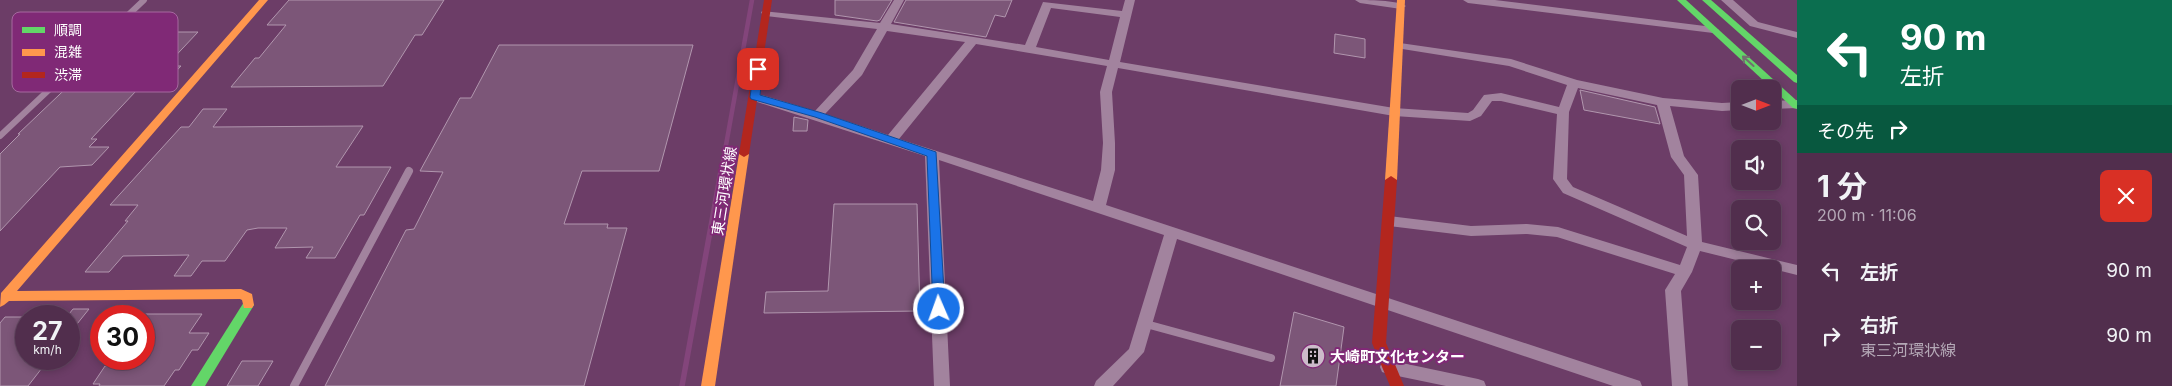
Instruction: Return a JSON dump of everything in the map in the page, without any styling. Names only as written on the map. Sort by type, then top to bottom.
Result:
[{"type":"street","points":[[2,299],[264,0]]},
{"type":"street","name":"東三河環状線","points":[[708,386],[755,97],[768,0]]},
{"type":"street","points":[[818,115],[858,72],[899,0]]},
{"type":"street","points":[[1098,206],[1108,170],[1110,143],[1106,92],[1130,0]]},
{"type":"street","points":[[1360,0],[1401,3],[1389,221],[1379,343],[1397,386]]},
{"type":"street","points":[[1468,0],[1713,30]]},
{"type":"street","points":[[1681,0],[1796,105]]},
{"type":"street","points":[[1706,0],[1797,80]]},
{"type":"street","points":[[1726,0],[1754,24],[1797,34]]},
{"type":"street","points":[[1029,50],[1047,4],[1127,15]]},
{"type":"street","points":[[766,13],[973,40],[1394,112],[1470,117],[1477,113],[1488,98],[1501,97],[1563,112]]},
{"type":"street","points":[[891,140],[973,40]]},
{"type":"street","points":[[1400,46],[1511,63],[1574,83],[1663,102],[1731,106]]},
{"type":"street","points":[[1574,83],[1563,112],[1560,179],[1568,190],[1695,245],[1797,270]]},
{"type":"street","points":[[755,97],[818,115],[932,154],[1098,206],[1476,336],[1634,386]]},
{"type":"street","points":[[1663,102],[1678,157],[1691,175],[1695,245],[1685,272],[1673,290],[1680,386]]},
{"type":"street","points":[[1781,105],[1796,105]]},
{"type":"street","points":[[932,154],[942,386]]},
{"type":"street","points":[[1389,221],[1488,232],[1527,229],[1558,232],[1685,272]]},
{"type":"street","points":[[1102,386],[1136,352],[1146,324],[1172,232]]},
{"type":"street","points":[[2,299],[241,294],[248,297],[248,306],[198,386]]},
{"type":"street","points":[[1388,367],[1478,386]]},
{"type":"lane","points":[[131,12],[144,0]]},
{"type":"lane","points":[[0,136],[47,92]]},
{"type":"lane","points":[[294,386],[409,171]]},
{"type":"lane","points":[[1146,324],[1271,358]]},
{"type":"building","points":[[289,0],[444,0],[422,35],[415,35],[383,86],[231,87],[255,58],[259,58],[286,25],[267,25]]},
{"type":"building","points":[[835,0],[892,0],[880,20],[877,21],[835,15]]},
{"type":"building","points":[[906,0],[1012,0],[1005,17],[995,15],[986,37],[894,22]]},
{"type":"building","points":[[178,32],[198,32],[178,53]]},
{"type":"building","points":[[1335,34],[1365,39],[1365,58],[1334,53]]},
{"type":"building","points":[[499,45],[693,45],[659,171],[582,171],[564,224],[608,224],[607,228],[627,228],[584,386],[325,386],[406,230],[414,229],[443,172],[420,171],[460,98],[471,98]]},
{"type":"building","points":[[1580,90],[1655,107],[1660,124],[1584,110]]},
{"type":"building","points":[[62,92],[135,92],[91,139],[97,139],[89,147],[109,147],[92,165],[60,167],[0,231],[0,154],[20,134],[18,134]]},
{"type":"building","points":[[203,109],[227,109],[213,127],[363,126],[336,167],[391,167],[364,215],[360,215],[335,258],[306,258],[313,247],[275,248],[287,228],[258,228],[247,230],[225,261],[202,261],[191,276],[174,276],[189,255],[123,256],[109,272],[85,272],[128,221],[125,221],[138,205],[110,205],[181,127],[189,127]]},
{"type":"building","points":[[794,117],[808,120],[807,131],[793,131]]},
{"type":"building","points":[[834,204],[917,204],[920,311],[764,313],[766,292],[828,291]]},
{"type":"building","points":[[80,309],[89,309],[80,320]]},
{"type":"building","name":"大崎町文化センター","points":[[1294,312],[1344,327],[1336,386],[1280,386]]},
{"type":"building","points":[[155,314],[202,314],[189,333],[209,333],[198,350],[192,350],[179,370],[175,370],[164,386],[99,386],[100,384],[93,384],[102,370],[155,370]]},
{"type":"building","points":[[5,317],[15,317],[15,370],[40,370],[28,386],[0,386],[0,323]]},
{"type":"building","points":[[242,361],[273,361],[258,386],[227,386]]},
{"type":"waterway","points":[[721,173],[752,0]]},
{"type":"waterway","points":[[682,386],[721,171]]},
{"type":"traffic: fast","points":[[1681,0],[1797,106]]},
{"type":"traffic: fast","points":[[1706,0],[1797,80]]},
{"type":"traffic: fast","points":[[198,386],[248,305]]},
{"type":"traffic: slow","points":[[0,302],[264,0]]},
{"type":"traffic: slow","points":[[1391,180],[1401,0]]},
{"type":"traffic: slow","points":[[708,386],[744,154]]},
{"type":"traffic: slow","points":[[5,296],[241,294],[248,297],[248,305]]},
{"type":"traffic: jam","points":[[744,154],[768,0]]},
{"type":"traffic: jam","points":[[1391,180],[1379,343],[1397,386]]},
{"type":"place","name":"大崎町文化センター","points":[[1313,356]]},
{"type":"route","points":[[758,69],[755,97],[818,115],[932,154],[939,309]]}]
